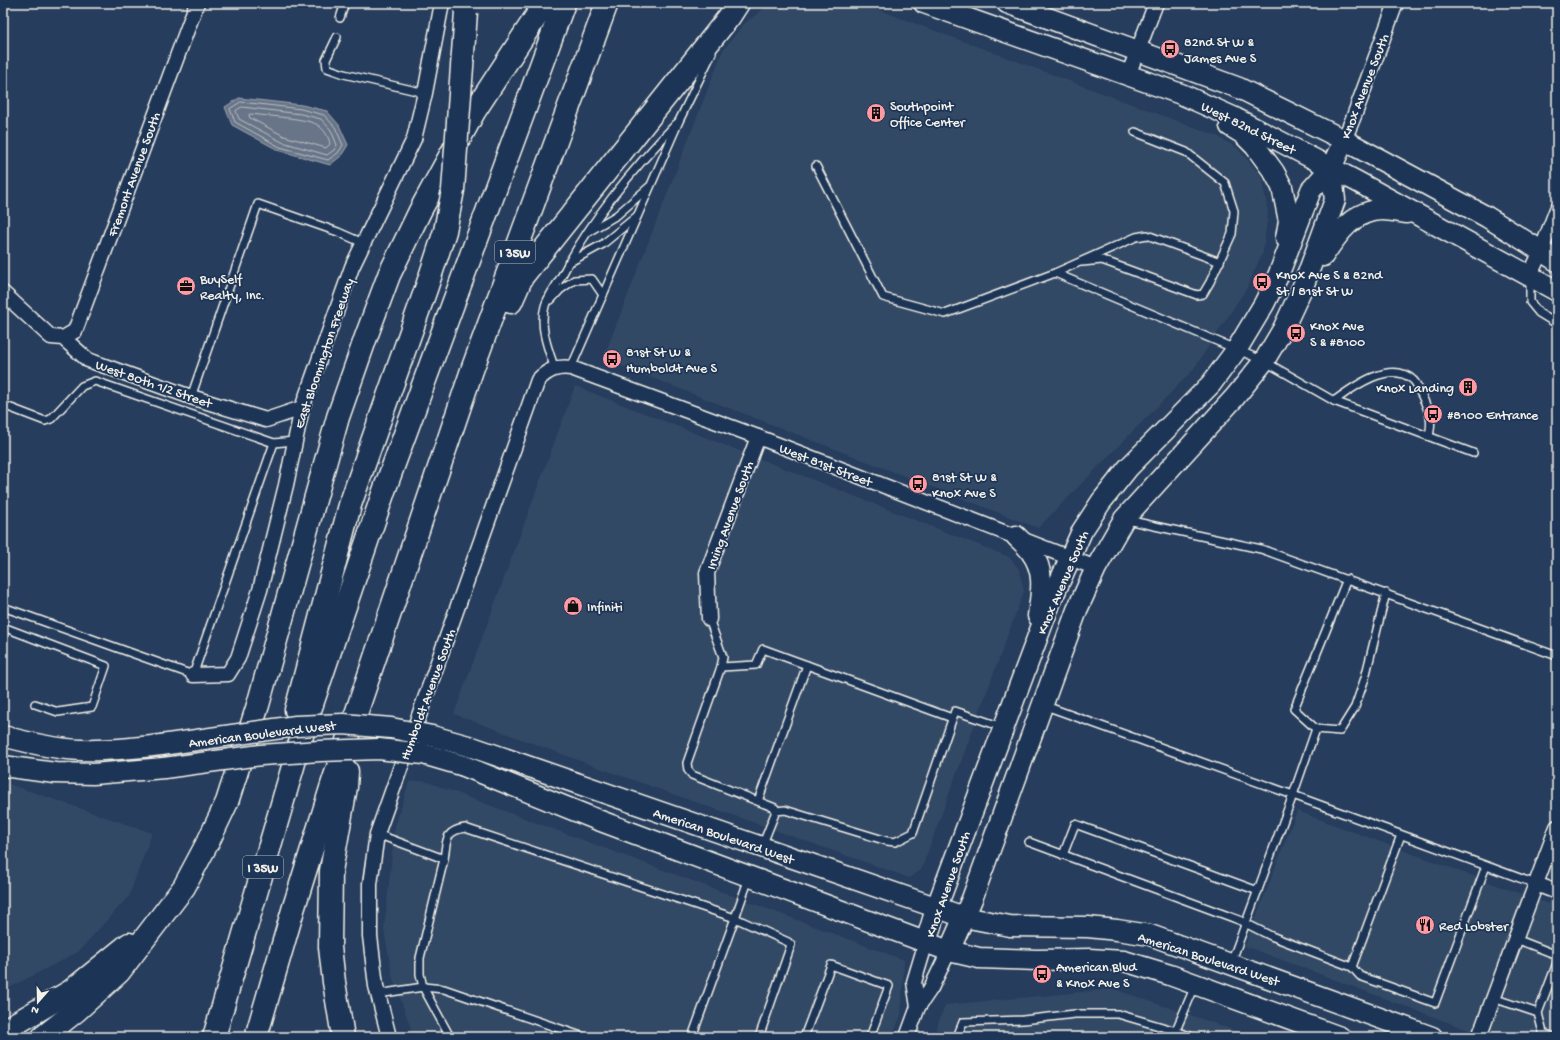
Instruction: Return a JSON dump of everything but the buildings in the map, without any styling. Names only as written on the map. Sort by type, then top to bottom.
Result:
[{"type":"highway","points":[[43,1037],[76,1011],[119,972],[184,887],[209,840],[226,802],[258,705],[338,417],[389,275],[420,211],[474,112],[545,3]]},
{"type":"highway","name":"I 35W","points":[[214,1037],[306,722],[384,491],[564,3]]},
{"type":"highway","name":"I 35W","points":[[256,1037],[293,910],[427,502],[472,370],[607,3]]},
{"type":"highway","points":[[427,502],[522,277],[733,10],[752,3]]},
{"type":"highway","points":[[272,839],[288,738],[350,505],[427,286],[445,230],[452,190],[466,7]]},
{"type":"highway","points":[[344,1037],[334,982],[330,947],[331,871],[346,787],[348,739]]},
{"type":"highway","points":[[3,1031],[71,991],[131,942],[184,887]]},
{"type":"street","name":"Fremont Avenue South","points":[[63,338],[75,331],[197,3]]},
{"type":"street","name":"East Bloomington Freeway","points":[[193,675],[228,674],[238,658],[260,590],[286,485],[302,408],[352,267],[414,139],[425,93],[442,3]]},
{"type":"street","name":"West 82nd Street","points":[[1007,3],[1239,88],[1344,140],[1487,217],[1549,256]]},
{"type":"street","points":[[1128,75],[1156,3]]},
{"type":"street","name":"Knox Avenue South","points":[[918,1007],[914,982],[936,909],[1033,649],[1082,531],[1101,502],[1128,468],[1211,384],[1237,349],[1264,304],[1278,276],[1311,190],[1331,168],[1344,140],[1396,3]]},
{"type":"street","name":"West 82nd Street","points":[[933,5],[1181,94],[1235,118],[1417,214],[1557,291]]},
{"type":"street","points":[[1181,94],[1243,134],[1255,146],[1274,172],[1282,187],[1289,221],[1278,276]]},
{"type":"street","name":"Knox Avenue South","points":[[907,1037],[918,1007],[931,988],[950,951],[972,899],[1077,610],[1096,568],[1124,519],[1208,427],[1264,361],[1283,329],[1304,284],[1335,200],[1331,168]]},
{"type":"street","points":[[1530,275],[1549,256],[1557,209]]},
{"type":"street","points":[[1304,284],[1337,234],[1357,216],[1382,210],[1417,214]]},
{"type":"street","name":"West 80th 1/2 Street","points":[[3,293],[51,337],[63,338],[88,360],[191,397],[266,420],[302,408]]},
{"type":"street","name":"West 81st Street","points":[[555,369],[564,367],[571,368],[758,437],[1096,568]]},
{"type":"street","name":"Humboldt Avenue South","points":[[389,1037],[378,994],[370,936],[370,884],[377,834],[538,380],[546,372],[555,369]]},
{"type":"street","name":"Irving Avenue South","points":[[709,619],[707,573],[758,437]]},
{"type":"street","points":[[1016,536],[1031,552],[1041,574],[1042,586],[1033,649]]},
{"type":"street","name":"American Boulevard West","points":[[3,736],[39,745],[81,750],[123,749],[296,726],[343,724],[391,728],[432,736],[472,747],[936,909],[964,917],[1010,926],[1088,927],[1150,935],[1432,1037]]},
{"type":"street","name":"American Boulevard West","points":[[3,766],[55,773],[93,774],[164,768],[261,755],[320,751],[379,749],[423,754],[464,766],[598,820],[950,951],[979,958],[1037,960],[1090,958],[1124,961],[1196,984],[1340,1037]]},
{"type":"street","points":[[1479,1037],[1557,827]]},
{"type":"street","points":[[750,876],[761,848]]},
{"type":"street","points":[[1536,884],[1557,892]]},
{"type":"lane","points":[[340,18],[345,3]]},
{"type":"lane","points":[[571,368],[680,121],[733,10]]},
{"type":"lane","points":[[337,36],[326,60],[328,68],[344,74],[425,93]]},
{"type":"lane","points":[[555,369],[546,342],[543,324],[545,306],[586,233],[610,199],[643,158],[680,121]]},
{"type":"lane","points":[[1082,262],[1102,260],[1197,295],[1203,294],[1220,262],[1232,234],[1234,211],[1225,183],[1186,152],[1135,132]]},
{"type":"lane","points":[[816,166],[883,297],[945,314],[1055,273],[1136,237],[1147,235],[1220,262]]},
{"type":"lane","points":[[586,233],[617,215],[652,185]]},
{"type":"lane","points":[[191,397],[258,204],[338,232],[363,243]]},
{"type":"lane","points":[[568,263],[603,244],[638,215]]},
{"type":"lane","points":[[1055,273],[1264,361],[1334,401],[1473,453]]},
{"type":"lane","points":[[1530,275],[1530,302],[1539,313],[1557,324]]},
{"type":"lane","points":[[545,306],[560,290],[574,280],[592,279],[603,295]]},
{"type":"lane","points":[[1334,401],[1348,390],[1382,374],[1392,371],[1405,374],[1414,380],[1430,414],[1431,424],[1429,436]]},
{"type":"lane","points":[[3,405],[45,421],[51,419],[82,386],[95,381],[274,443],[294,441]]},
{"type":"lane","points":[[3,607],[193,675],[274,443]]},
{"type":"lane","points":[[1124,519],[1261,549],[1557,656]]},
{"type":"lane","points":[[1347,579],[1294,709],[1316,729],[1340,731],[1354,707],[1365,678],[1386,593]]},
{"type":"lane","points":[[709,619],[723,657],[721,667],[687,763],[688,770],[692,775],[775,808],[776,811]]},
{"type":"lane","points":[[3,627],[106,666],[92,707],[58,712],[36,704]]},
{"type":"lane","points":[[721,667],[756,665],[762,649],[952,718]]},
{"type":"lane","points":[[758,801],[807,665]]},
{"type":"lane","points":[[1043,705],[1536,884]]},
{"type":"lane","points":[[776,811],[785,810],[887,841],[895,842],[913,833],[954,711],[1004,728]]},
{"type":"lane","points":[[1231,964],[1316,729]]},
{"type":"lane","points":[[761,848],[776,811]]},
{"type":"lane","points":[[1063,855],[1075,824],[1258,891]]},
{"type":"lane","points":[[450,1037],[423,987],[420,974],[420,958],[444,859],[448,836],[455,829],[465,828],[735,918],[788,942],[791,945],[759,1037]]},
{"type":"lane","points":[[377,834],[444,859]]},
{"type":"lane","points":[[1352,967],[1402,835]]},
{"type":"lane","points":[[1029,842],[1246,923],[1272,936],[1352,967],[1360,976],[1435,1003],[1486,866]]},
{"type":"lane","points":[[692,1037],[750,876]]},
{"type":"lane","points":[[1516,939],[1557,955]]},
{"type":"lane","points":[[1554,1037],[1543,1033],[1538,1013],[1557,963]]},
{"type":"lane","points":[[804,1037],[831,965],[889,986],[870,1037]]},
{"type":"lane","points":[[1175,1034],[1196,984]]},
{"type":"lane","points":[[378,994],[423,987],[444,989],[584,1037]]},
{"type":"lane","points":[[1493,998],[1538,1013]]},
{"type":"lane","points":[[957,1037],[963,1022],[1024,1020],[1075,1014],[1118,1014],[1175,1034],[1192,1037]]},
{"type":"shaded area","points":[[774,3],[860,3],[1215,135],[1237,148],[1261,176],[1268,212],[1263,252],[1246,289],[1193,370],[1038,528],[603,359],[723,50],[744,24],[766,7]]},
{"type":"shaded area","points":[[575,386],[1009,557],[1019,569],[1024,591],[921,870],[910,878],[605,770],[454,714]]},
{"type":"shaded area","points":[[425,781],[904,960],[901,1015],[892,1037],[414,1037],[393,979],[384,930],[395,827],[409,782]]},
{"type":"shaded area","points":[[3,782],[152,833],[129,896],[78,952],[3,991]]},
{"type":"shaded area","points":[[1297,811],[1548,904],[1557,880],[1557,1037],[1487,1037],[1245,946]]},
{"type":"shaded area","points":[[1114,989],[1254,1037],[933,1037],[945,1005]]},
{"type":"water","points":[[239,98],[302,105],[327,111],[339,125],[348,145],[341,156],[330,165],[278,150],[232,125],[225,107]]},
{"type":"place","name":"82nd St W & James Ave S","points":[[1170,49]]},
{"type":"place","name":"Southpoint Office Center","points":[[876,113]]},
{"type":"place","name":"Knox Ave S & 82nd St / 81st St W","points":[[1262,282]]},
{"type":"place","name":"BuySelf Realty, Inc.","points":[[186,286]]},
{"type":"place","name":"Knox Ave S & #8100","points":[[1296,333]]},
{"type":"place","name":"81st St W & Humboldt Ave S","points":[[612,359]]},
{"type":"place","name":"Knox Landing","points":[[1468,387]]},
{"type":"place","name":"#8100 Entrance","points":[[1433,414]]},
{"type":"place","name":"81st St W & Knox Ave S","points":[[918,484]]},
{"type":"place","name":"Infiniti","points":[[573,606]]},
{"type":"place","name":"Red Lobster","points":[[1425,925]]},
{"type":"place","name":"American Blvd & Knox Ave S","points":[[1042,974]]}]
